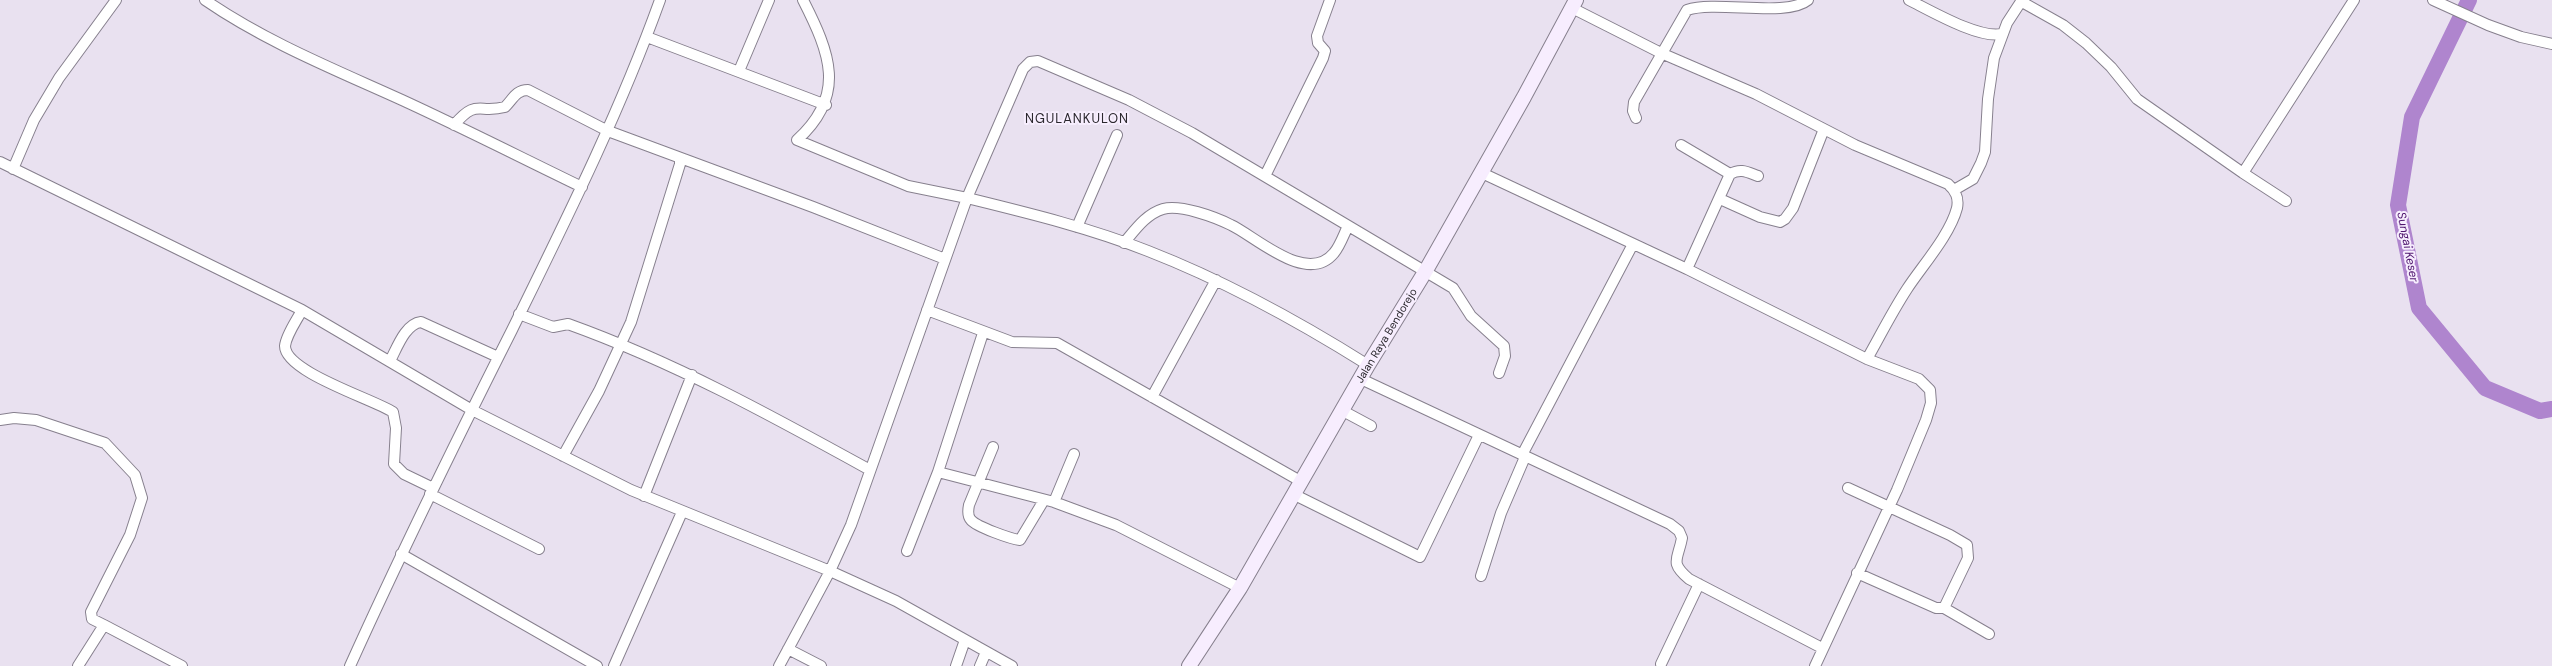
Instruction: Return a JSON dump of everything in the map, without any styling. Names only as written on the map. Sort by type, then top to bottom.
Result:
[{"type":"main road","name":"Jalan Raya Bendorejo","points":[[1193,665],[1295,495],[1368,365],[1425,272],[1482,173],[1574,4]]},
{"type":"street","points":[[13,169],[34,120],[59,78],[116,0]]},
{"type":"street","points":[[205,0],[223,12],[328,68],[454,125],[582,187]]},
{"type":"street","points":[[350,666],[401,554],[582,187],[608,131],[660,0]]},
{"type":"street","points":[[739,71],[769,0]]},
{"type":"street","points":[[803,0],[830,66],[831,78],[826,105],[809,130],[797,140],[908,186],[967,198],[1077,227],[1124,243],[1216,280],[1324,338],[1368,365]]},
{"type":"street","points":[[1265,176],[1323,58],[1325,51],[1318,44],[1317,36],[1330,0]]},
{"type":"street","points":[[1636,118],[1633,111],[1634,102],[1681,18],[1687,10],[1693,7],[1783,6],[1802,4],[1808,0]]},
{"type":"street","points":[[1909,0],[1981,32],[1994,36],[2002,34]]},
{"type":"street","points":[[2243,173],[2354,0]]},
{"type":"street","points":[[2433,0],[2488,25],[2521,37],[2552,44]]},
{"type":"street","points":[[1954,190],[1973,179],[1985,152],[1991,73],[2002,34],[2007,23],[2022,1],[2063,25],[2086,43],[2111,67],[2136,99],[2286,201]]},
{"type":"street","points":[[1574,4],[1662,53],[1756,94],[1855,145],[1948,184],[1954,190],[1958,198],[1957,208],[1951,223],[1905,292],[1867,359]]},
{"type":"street","points":[[647,36],[826,105]]},
{"type":"street","points":[[779,666],[830,572],[851,524],[967,198],[1023,69],[1030,62],[1038,61],[1059,69],[1129,100],[1265,176],[1453,288],[1471,316],[1504,346],[1505,356],[1499,373]]},
{"type":"street","points":[[454,125],[473,108],[480,107],[489,109],[505,107],[515,94],[521,90],[528,90],[608,131],[813,207],[945,259]]},
{"type":"street","points":[[1720,199],[1760,217],[1780,222],[1785,219],[1793,208],[1824,129]]},
{"type":"street","points":[[1077,227],[1117,135]]},
{"type":"street","points":[[1681,145],[1730,174]]},
{"type":"street","points":[[563,456],[621,346],[638,303],[680,164],[680,158]]},
{"type":"street","points":[[0,162],[302,310],[472,410],[563,456],[644,496],[830,572],[896,602],[1012,666]]},
{"type":"street","points":[[1687,269],[1730,174],[1736,170],[1744,170],[1758,176]]},
{"type":"street","points":[[1482,173],[1687,269],[1867,359],[1919,379],[1930,390],[1931,403],[1926,420],[1889,507],[1822,648],[1815,666]]},
{"type":"street","points":[[1124,243],[1143,221],[1155,212],[1164,208],[1188,210],[1231,225],[1277,254],[1297,261],[1320,262],[1335,253],[1348,226]]},
{"type":"street","points":[[1482,576],[1501,513],[1524,456],[1633,244]]},
{"type":"street","points":[[1152,397],[1216,280]]},
{"type":"street","points":[[302,310],[285,344],[287,354],[306,370],[393,412],[396,428],[394,464],[404,474],[432,491],[539,550]]},
{"type":"street","points":[[927,310],[983,333],[1017,343],[1057,343],[1302,482]]},
{"type":"street","points":[[519,314],[553,327],[568,324],[692,375],[870,470]]},
{"type":"street","points":[[390,361],[407,330],[413,325],[421,322],[498,357]]},
{"type":"street","points":[[907,551],[938,472],[983,333]]},
{"type":"street","points":[[644,496],[692,375]]},
{"type":"street","points":[[1361,379],[1670,524],[1679,531],[1682,538],[1675,558],[1677,567],[1689,579],[1822,648]]},
{"type":"street","points":[[1343,411],[1371,426]]},
{"type":"street","points":[[0,420],[14,418],[36,420],[105,443],[135,475],[142,498],[130,534],[91,612],[92,619],[182,666]]},
{"type":"street","points":[[1295,495],[1420,557],[1479,435]]},
{"type":"street","points":[[993,447],[969,505],[967,513],[971,520],[1017,540],[1023,538],[1044,500]]},
{"type":"street","points":[[1054,502],[1074,454]]},
{"type":"street","points":[[938,472],[1054,502],[1116,525],[1240,588]]},
{"type":"street","points":[[1848,488],[1950,535],[1968,546],[1968,558],[1944,608]]},
{"type":"street","points":[[614,666],[682,512]]},
{"type":"street","points":[[401,554],[597,666]]},
{"type":"street","points":[[1857,573],[1936,608],[1944,608],[1989,634]]},
{"type":"street","points":[[1661,664],[1698,584]]},
{"type":"street","points":[[78,666],[104,625]]},
{"type":"street","points":[[956,666],[965,640]]},
{"type":"street","points":[[788,649],[821,666]]},
{"type":"street","points":[[980,666],[986,652]]},
{"type":"waterway","name":"Sungai Keser","points":[[2469,0],[2412,117],[2398,205],[2419,308],[2485,388],[2540,411],[2552,409]]},
{"type":"district","name":"NGULANKULON","points":[[1077,120]]}]
